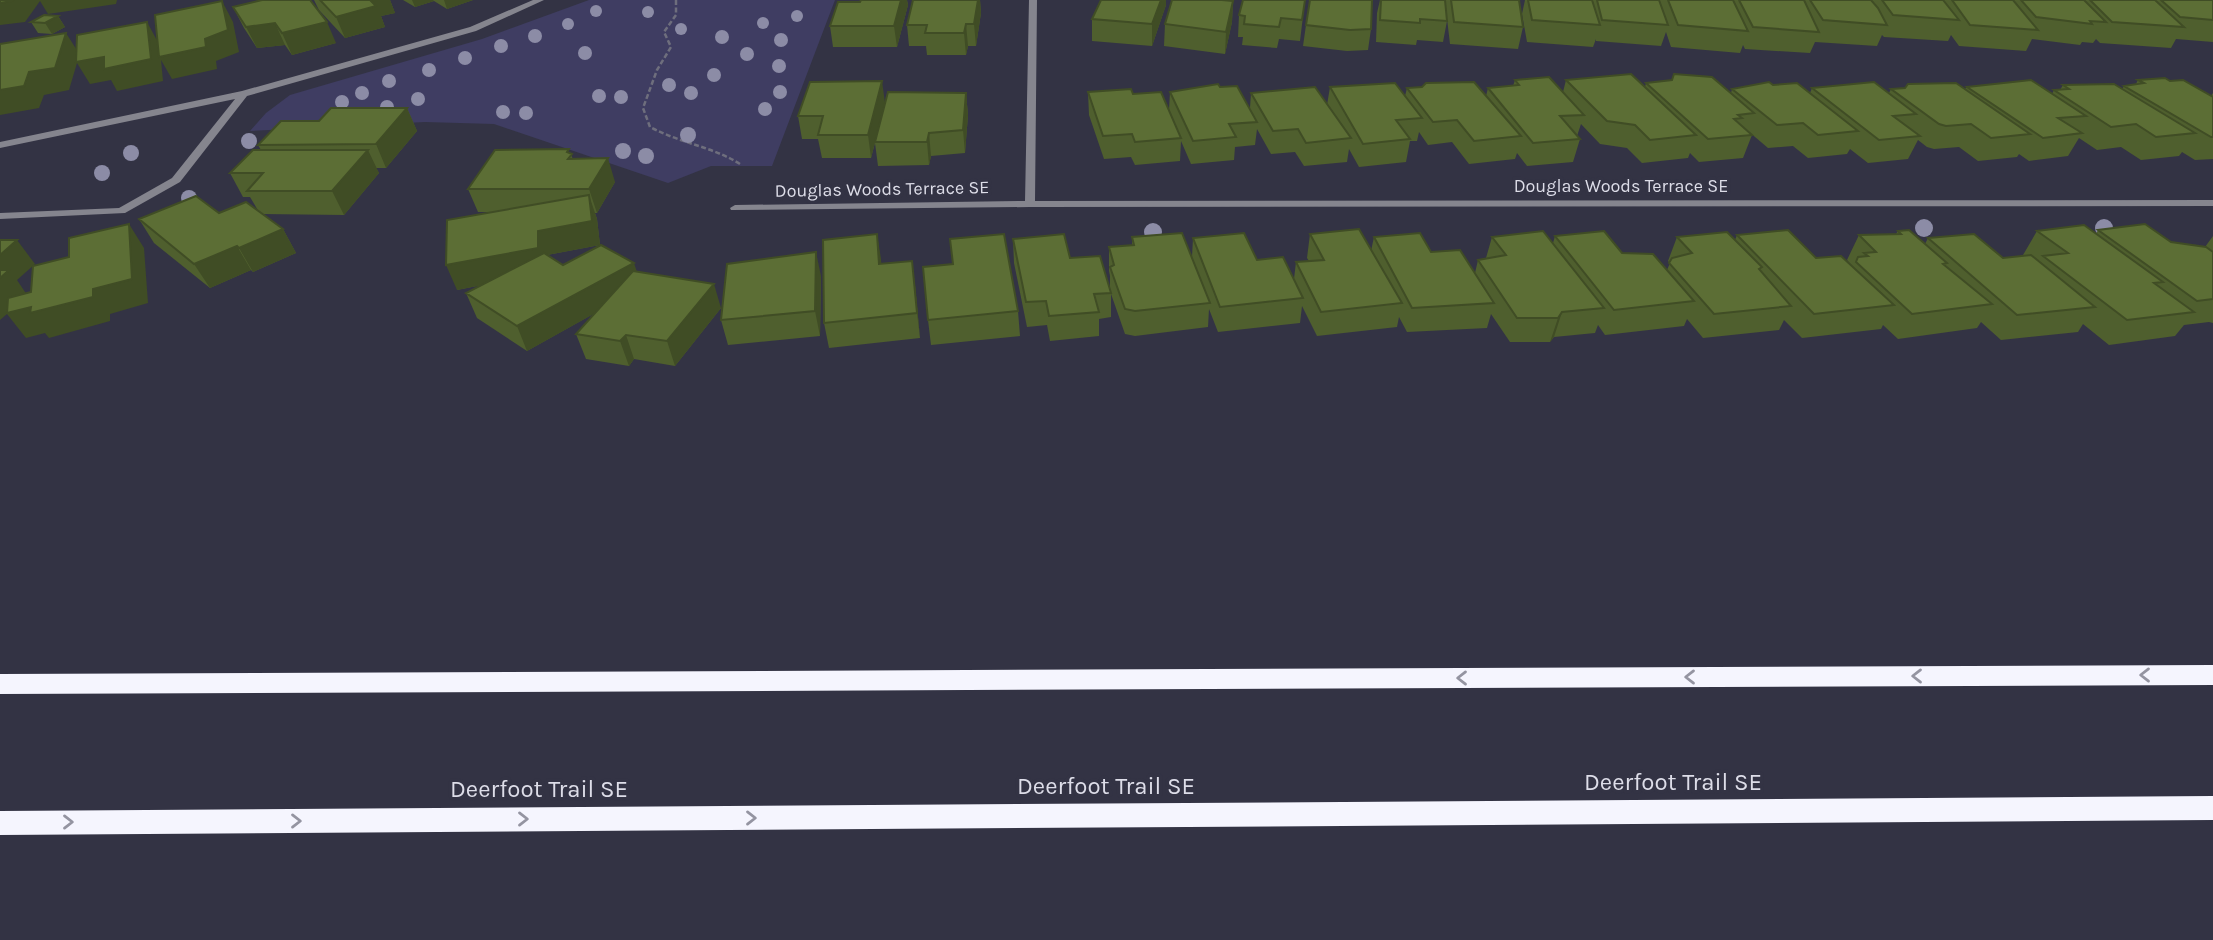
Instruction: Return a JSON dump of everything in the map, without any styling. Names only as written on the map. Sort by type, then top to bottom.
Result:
[{"type":"highway","points":[[0,684],[2213,674]]},
{"type":"highway","name":"Deerfoot Trail SE","points":[[0,822],[2213,808]]},
{"type":"street","points":[[0,145],[244,94],[472,29],[540,0]]},
{"type":"street","points":[[1030,204],[1033,0]]},
{"type":"street","points":[[0,216],[121,211],[176,180],[244,94]]},
{"type":"street","name":"Douglas Woods Terrace SE","points":[[735,208],[1030,204],[2213,203]]},
{"type":"path","points":[[676,0],[676,15],[664,32],[671,47],[657,70],[643,108],[650,127],[678,142],[719,151],[740,163]]},
{"type":"shaded area","points":[[589,0],[835,0],[772,166],[711,166],[668,183],[494,124],[425,122],[250,131],[266,113],[290,95],[482,39]]},
{"type":"building","points":[[262,0],[310,0],[327,22],[282,33],[275,23],[246,27],[233,7]]},
{"type":"building","points":[[320,0],[370,0],[376,6],[336,17]]},
{"type":"building","points":[[901,0],[894,26],[830,26],[838,2]]},
{"type":"building","points":[[913,0],[978,0],[974,24],[966,24],[964,33],[925,33],[927,25],[907,25]]},
{"type":"building","points":[[1101,0],[1161,0],[1152,24],[1092,19]]},
{"type":"building","points":[[1172,0],[1233,1],[1226,32],[1165,24]]},
{"type":"building","points":[[1243,0],[1305,0],[1302,20],[1281,18],[1279,27],[1244,24],[1245,16],[1239,15]]},
{"type":"building","points":[[1310,0],[1372,0],[1371,29],[1350,30],[1306,25]]},
{"type":"building","points":[[1381,0],[1445,0],[1447,21],[1420,19],[1420,23],[1380,20]]},
{"type":"building","points":[[1451,0],[1519,0],[1523,27],[1454,22]]},
{"type":"building","points":[[1528,0],[1592,0],[1600,25],[1532,20]]},
{"type":"building","points":[[1597,0],[1659,0],[1668,25],[1602,20]]},
{"type":"building","points":[[1668,0],[1733,0],[1748,31],[1678,25]]},
{"type":"building","points":[[1739,0],[1804,0],[1819,32],[1753,27]]},
{"type":"building","points":[[1810,0],[1871,0],[1887,25],[1823,20]]},
{"type":"building","points":[[1882,0],[1943,0],[1959,20],[1893,15]]},
{"type":"building","points":[[1952,0],[2013,0],[2038,30],[1970,25]]},
{"type":"building","points":[[2021,0],[2084,0],[2106,22],[2090,21],[2092,24],[2036,17]]},
{"type":"building","points":[[2090,0],[2155,0],[2184,27],[2112,22]]},
{"type":"building","points":[[2161,0],[2213,0],[2213,20],[2180,17]]},
{"type":"building","points":[[222,1],[228,30],[205,39],[206,47],[159,57],[155,15]]},
{"type":"building","points":[[44,15],[58,16],[45,23],[31,22]]},
{"type":"building","points":[[147,22],[151,59],[104,69],[104,57],[76,62],[77,35]]},
{"type":"building","points":[[66,33],[55,68],[29,72],[24,86],[0,90],[0,44]]},
{"type":"building","points":[[1631,74],[1696,135],[1650,140],[1635,125],[1607,121],[1566,80]]},
{"type":"building","points":[[1674,74],[1712,77],[1754,113],[1738,115],[1742,118],[1734,119],[1752,135],[1708,139],[1646,83],[1672,80]]},
{"type":"building","points":[[1549,77],[1584,115],[1560,116],[1580,139],[1533,143],[1488,88],[1519,85],[1515,80]]},
{"type":"building","points":[[2165,78],[2170,81],[2183,80],[2213,97],[2213,137],[2124,86],[2144,83],[2138,80]]},
{"type":"building","points":[[2031,80],[2086,116],[2058,118],[2082,133],[2043,138],[1967,87]]},
{"type":"building","points":[[882,81],[868,135],[818,135],[823,116],[798,116],[810,82]]},
{"type":"building","points":[[1474,82],[1521,136],[1474,141],[1457,120],[1433,122],[1407,88],[1422,87],[1426,83]]},
{"type":"building","points":[[1769,82],[1773,85],[1797,83],[1858,131],[1818,135],[1803,123],[1777,125],[1732,89]]},
{"type":"building","points":[[1874,82],[1916,114],[1893,116],[1920,136],[1879,140],[1812,88]]},
{"type":"building","points":[[1395,83],[1422,118],[1396,120],[1410,139],[1363,144],[1330,87]]},
{"type":"building","points":[[1956,83],[2030,134],[1991,138],[1971,124],[1939,124],[1891,89],[1905,88],[1908,84]]},
{"type":"building","points":[[1218,84],[1220,87],[1237,86],[1257,122],[1229,124],[1236,137],[1193,141],[1170,92]]},
{"type":"building","points":[[2114,84],[2195,133],[2156,137],[2136,124],[2111,127],[2054,90],[2069,89],[2063,85]]},
{"type":"building","points":[[1315,87],[1351,138],[1306,143],[1298,129],[1273,131],[1251,93]]},
{"type":"building","points":[[1131,89],[1133,94],[1161,92],[1181,138],[1135,142],[1132,134],[1103,136],[1088,92]]},
{"type":"building","points":[[888,92],[966,93],[963,130],[929,133],[927,142],[875,142]]},
{"type":"building","points":[[331,108],[407,108],[376,144],[258,145],[281,121],[319,121]]},
{"type":"building","points":[[569,149],[567,152],[572,154],[568,159],[608,158],[589,189],[468,189],[495,150]]},
{"type":"building","points":[[253,150],[368,150],[332,191],[247,191],[263,173],[230,173]]},
{"type":"building","points":[[589,195],[592,221],[538,231],[538,248],[446,265],[447,220]]},
{"type":"building","points":[[196,196],[219,213],[246,202],[283,229],[194,264],[139,219]]},
{"type":"building","points":[[129,224],[132,279],[93,289],[93,297],[30,313],[31,307],[7,313],[8,298],[31,292],[33,266],[69,257],[69,238]]},
{"type":"building","points":[[2145,224],[2171,242],[2206,247],[2213,252],[2213,299],[2197,301],[2098,230]]},
{"type":"building","points":[[2084,225],[2163,282],[2154,283],[2194,312],[2127,320],[2043,256],[2068,253],[2037,231]]},
{"type":"building","points":[[1359,229],[1402,303],[1321,312],[1296,262],[1324,260],[1310,234]]},
{"type":"building","points":[[1788,230],[1816,258],[1841,256],[1894,305],[1814,314],[1737,235]]},
{"type":"building","points":[[1909,230],[1947,263],[1943,264],[1992,304],[1912,314],[1856,262],[1858,257],[1868,256],[1864,253],[1876,252],[1859,235],[1901,234],[1898,231]]},
{"type":"building","points":[[1543,231],[1604,308],[1562,312],[1558,318],[1517,318],[1478,260],[1506,255],[1492,237]]},
{"type":"building","points":[[1604,231],[1622,253],[1653,254],[1694,301],[1614,310],[1555,236]]},
{"type":"building","points":[[1727,232],[1762,267],[1759,269],[1791,306],[1714,314],[1669,263],[1672,258],[1692,253],[1677,237]]},
{"type":"building","points":[[1182,233],[1210,303],[1135,311],[1125,309],[1110,267],[1114,265],[1109,247],[1134,245],[1132,237]]},
{"type":"building","points":[[1244,233],[1257,260],[1283,257],[1303,298],[1220,307],[1193,238]]},
{"type":"building","points":[[1420,233],[1431,252],[1460,250],[1494,303],[1412,308],[1374,237]]},
{"type":"building","points":[[877,234],[879,264],[912,261],[917,313],[824,323],[823,240]]},
{"type":"building","points":[[1004,234],[1018,311],[928,320],[923,267],[953,264],[950,239]]},
{"type":"building","points":[[1064,234],[1070,258],[1100,256],[1111,293],[1094,294],[1099,312],[1049,316],[1046,301],[1026,302],[1013,239]]},
{"type":"building","points":[[1974,234],[2003,258],[2031,255],[2095,307],[2017,315],[1928,238]]},
{"type":"building","points":[[0,240],[17,240],[0,255]]},
{"type":"building","points":[[601,245],[634,263],[517,326],[466,293],[544,253],[563,265]]},
{"type":"building","points":[[816,252],[815,311],[721,320],[727,264]]},
{"type":"building","points":[[0,270],[9,270],[0,278]]},
{"type":"building","points":[[633,271],[714,284],[667,341],[626,335],[620,341],[576,334]]}]
